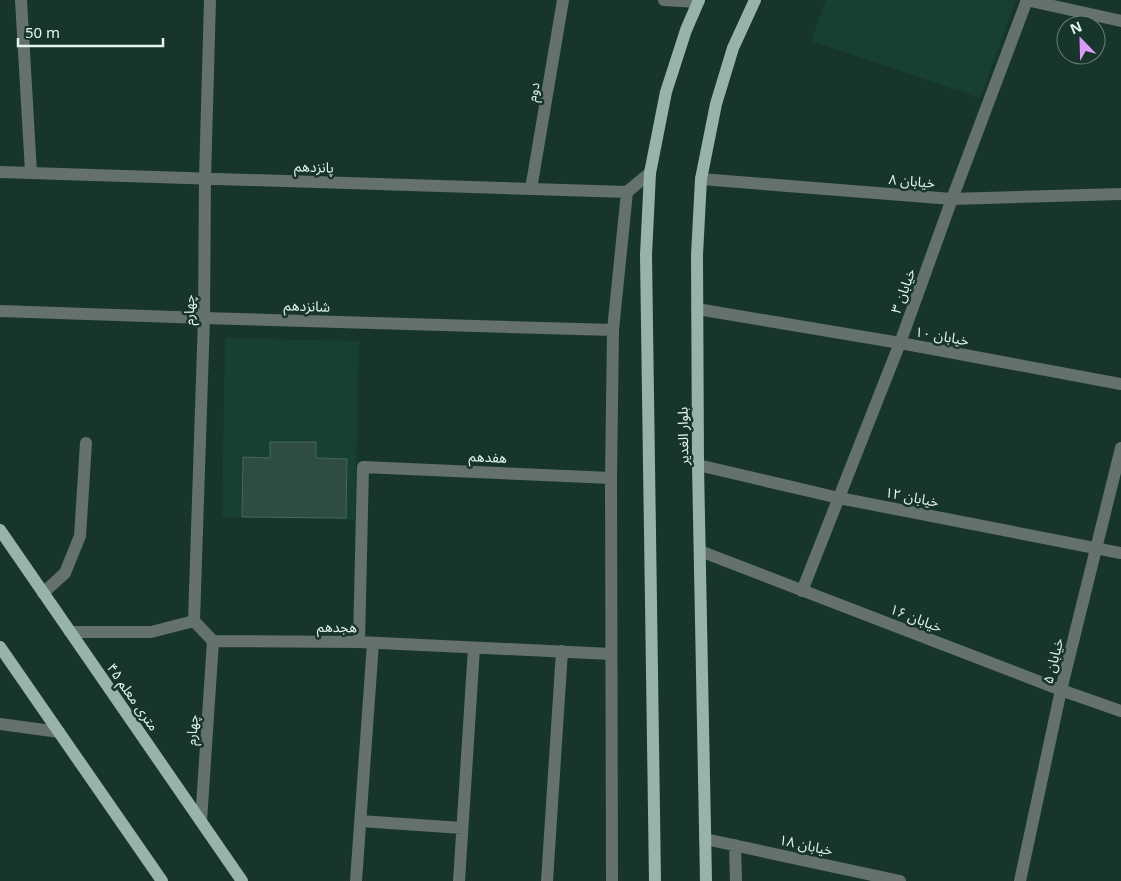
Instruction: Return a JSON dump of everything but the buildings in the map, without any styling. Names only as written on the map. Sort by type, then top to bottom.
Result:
[{"type":"main road","name":"بلوار الغدیر","points":[[706,881],[696,256],[701,179],[716,104],[733,48],[755,0]]},
{"type":"main road","points":[[655,881],[646,255],[650,173],[666,92],[686,30],[699,1]]},
{"type":"main road","name":"۴۵ متری معلم","points":[[0,530],[242,881]]},
{"type":"main road","points":[[0,647],[162,881]]},
{"type":"street","points":[[21,0],[31,172]]},
{"type":"street","name":"چهارم","points":[[194,621],[204,318],[205,178],[210,0]]},
{"type":"street","name":"دوم","points":[[531,189],[563,0]]},
{"type":"street","points":[[664,0],[699,1]]},
{"type":"street","points":[[1027,0],[1121,22]]},
{"type":"street","name":"خیابان ۳","points":[[802,591],[900,343],[1027,0]]},
{"type":"street","name":"پانزدهم","points":[[0,172],[627,192]]},
{"type":"street","points":[[612,881],[611,478],[613,330],[627,192],[650,173]]},
{"type":"street","name":"خیابان ۸","points":[[701,179],[952,199],[1121,194]]},
{"type":"street","name":"خیابان ۱۰","points":[[697,309],[900,343],[1121,384]]},
{"type":"street","name":"شانزدهم","points":[[0,311],[613,330]]},
{"type":"street","points":[[43,592],[64,573],[80,536],[86,443]]},
{"type":"street","name":"خیابان ۵","points":[[1020,881],[1061,690],[1121,448]]},
{"type":"street","name":"خیابان ۱۲","points":[[698,465],[839,498],[1121,553]]},
{"type":"street","name":"هفدهم","points":[[359,642],[363,467],[611,478]]},
{"type":"street","name":"خیابان ۱۶","points":[[700,551],[1061,690],[1121,711]]},
{"type":"street","points":[[70,632],[151,632],[194,621],[213,641]]},
{"type":"street","name":"چهارم","points":[[201,821],[213,641]]},
{"type":"street","name":"هجدهم","points":[[213,641],[359,642],[612,654]]},
{"type":"street","points":[[356,881],[373,643]]},
{"type":"street","points":[[459,881],[474,648]]},
{"type":"street","points":[[547,881],[562,651]]},
{"type":"street","points":[[0,724],[59,732]]},
{"type":"street","points":[[360,820],[462,828]]},
{"type":"street","name":"خیابان ۱۸","points":[[705,838],[876,878],[900,881]]},
{"type":"street","points":[[735,845],[736,881]]},
{"type":"shaded area","points":[[826,0],[1016,0],[980,98],[811,41]]},
{"type":"shaded area","points":[[225,338],[359,341],[355,520],[222,517]]}]
